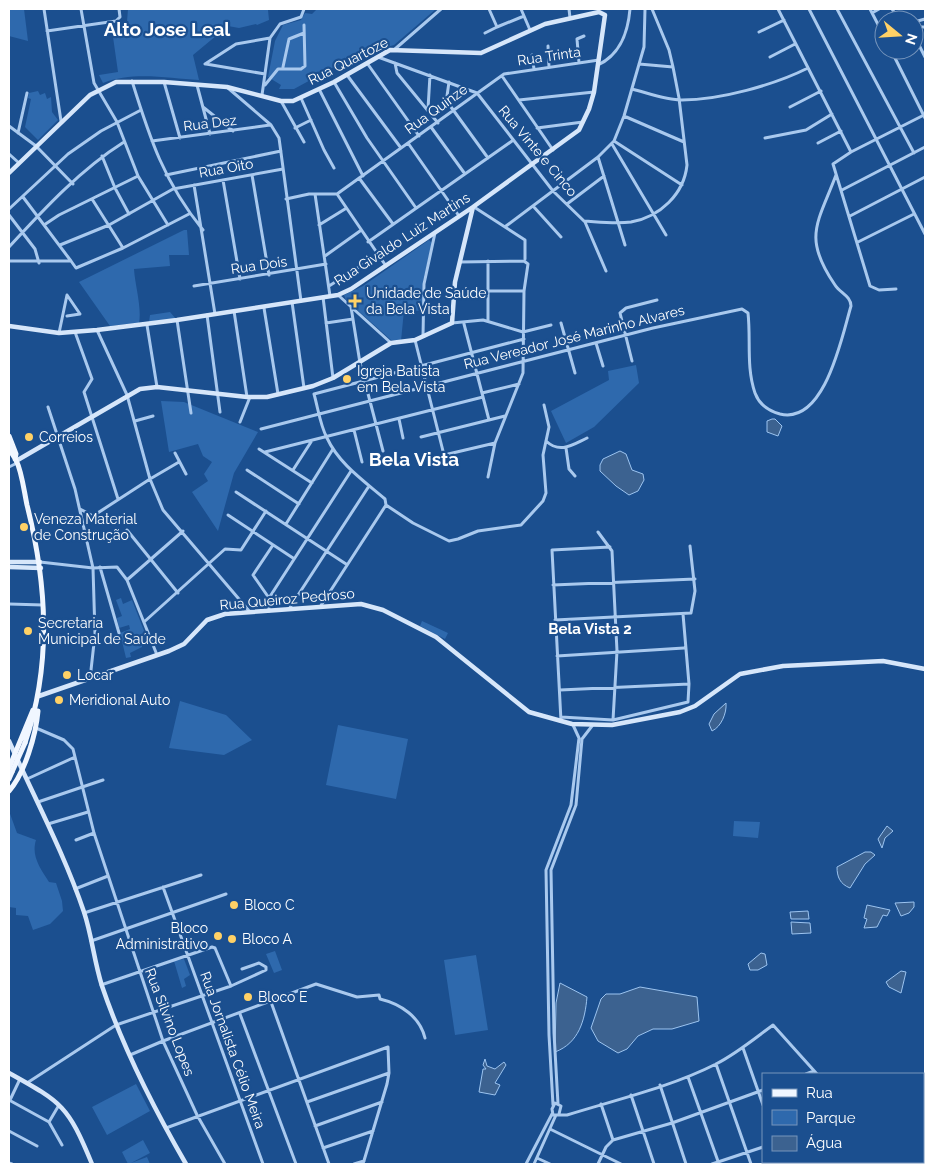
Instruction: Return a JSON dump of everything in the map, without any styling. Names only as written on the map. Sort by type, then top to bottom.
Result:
[{"type":"main road","points":[[9,436],[16,454],[16,461]]},
{"type":"main road","points":[[9,447],[16,461],[41,565],[44,605],[43,661],[39,696],[24,743],[11,770]]},
{"type":"main road","points":[[9,791],[22,768],[36,728],[37,703]]},
{"type":"main road","points":[[9,779],[15,754],[30,715],[37,703]]},
{"type":"street","points":[[44,9],[61,121]]},
{"type":"street","points":[[82,9],[97,89],[117,122],[138,176],[168,225]]},
{"type":"street","points":[[262,95],[270,38],[280,24],[301,17],[304,9]]},
{"type":"street","points":[[395,48],[441,9]]},
{"type":"street","points":[[489,9],[497,27]]},
{"type":"street","points":[[521,9],[530,30]]},
{"type":"street","points":[[569,9],[570,18]]},
{"type":"street","points":[[598,63],[609,58],[624,38],[628,29],[630,9]]},
{"type":"street","points":[[506,226],[598,157],[613,142],[624,116],[639,64],[645,36],[645,9]]},
{"type":"street","points":[[606,270],[584,222],[640,220],[654,214],[674,197],[682,186],[687,165],[680,100],[673,67],[669,50],[652,9]]},
{"type":"street","points":[[784,9],[779,10],[851,152]]},
{"type":"street","points":[[809,9],[925,234]]},
{"type":"street","points":[[837,9],[914,153]]},
{"type":"street","points":[[871,11],[879,9]]},
{"type":"street","points":[[47,31],[116,21],[119,19],[119,11]]},
{"type":"street","name":"Rua Quartoze","points":[[97,89],[116,82],[132,81],[197,84],[227,87],[281,101],[301,98],[395,48],[481,53],[530,30],[570,18],[599,12],[605,15]]},
{"type":"street","name":"Rua Givaldo Luiz Martins","points":[[9,326],[59,332],[97,330],[147,325],[338,295],[386,266],[572,137],[584,122],[594,92],[605,15]]},
{"type":"street","points":[[485,33],[524,16]]},
{"type":"street","points":[[759,32],[784,20]]},
{"type":"street","points":[[263,88],[274,73],[283,67],[300,69],[305,66],[304,25]]},
{"type":"street","points":[[283,67],[289,39],[304,33]]},
{"type":"street","points":[[579,63],[577,39],[584,36]]},
{"type":"street","points":[[265,74],[205,64],[236,44],[270,38]]},
{"type":"street","points":[[770,57],[795,44]]},
{"type":"street","points":[[548,46],[549,67]]},
{"type":"street","points":[[532,55],[534,69]]},
{"type":"street","points":[[378,57],[477,93]]},
{"type":"street","points":[[896,60],[924,117],[851,152],[835,162],[833,167],[842,190],[870,286],[880,291],[896,289]]},
{"type":"street","points":[[395,62],[397,73],[438,123]]},
{"type":"street","points":[[367,63],[419,136]]},
{"type":"street","name":"Rua Trinta","points":[[502,76],[534,69],[579,63],[598,63]]},
{"type":"street","points":[[639,64],[673,67]]},
{"type":"street","points":[[632,89],[680,100],[710,98],[781,81],[808,68]]},
{"type":"street","points":[[347,74],[401,148]]},
{"type":"street","points":[[428,110],[430,76]]},
{"type":"street","points":[[502,76],[553,150]]},
{"type":"street","name":"Rua Quinze","points":[[384,161],[502,76]]},
{"type":"street","points":[[132,81],[152,142],[166,175],[189,214],[203,230]]},
{"type":"street","points":[[164,82],[180,138]]},
{"type":"street","points":[[334,82],[366,138],[416,208]]},
{"type":"street","points":[[449,82],[447,96],[455,111],[488,158]]},
{"type":"street","points":[[197,84],[210,134]]},
{"type":"street","points":[[227,87],[277,133],[301,301]]},
{"type":"street","points":[[319,88],[363,176]]},
{"type":"street","points":[[9,173],[61,121],[97,89]]},
{"type":"street","points":[[790,107],[821,91]]},
{"type":"street","points":[[519,100],[594,92]]},
{"type":"street","points":[[18,132],[27,93]]},
{"type":"street","name":"Rua Vinte e Cinco","points":[[477,93],[531,165],[553,191],[584,222]]},
{"type":"street","points":[[301,98],[334,168]]},
{"type":"street","points":[[281,101],[304,142]]},
{"type":"street","points":[[202,106],[234,132]]},
{"type":"street","points":[[9,209],[56,165],[84,142],[141,110]]},
{"type":"street","points":[[765,138],[806,130],[832,114]]},
{"type":"street","points":[[624,116],[684,142]]},
{"type":"street","points":[[296,128],[311,120]]},
{"type":"street","points":[[537,128],[584,122]]},
{"type":"street","name":"Rua Dez","points":[[152,142],[234,132],[270,125]]},
{"type":"street","points":[[9,126],[36,146],[73,184]]},
{"type":"street","points":[[432,127],[465,174]]},
{"type":"street","points":[[818,143],[840,131]]},
{"type":"street","points":[[9,247],[37,216],[102,156],[124,142]]},
{"type":"street","points":[[368,242],[512,142]]},
{"type":"street","points":[[613,142],[682,186]]},
{"type":"street","points":[[613,142],[666,235]]},
{"type":"street","points":[[408,143],[459,216]]},
{"type":"street","points":[[842,190],[925,147]]},
{"type":"street","points":[[166,175],[281,151]]},
{"type":"street","points":[[9,154],[19,163]]},
{"type":"street","points":[[102,156],[115,188],[129,214]]},
{"type":"street","points":[[598,157],[625,245]]},
{"type":"street","points":[[286,199],[315,194],[337,194],[384,161]]},
{"type":"street","name":"Rua Oito","points":[[60,245],[109,225],[173,189],[283,169]]},
{"type":"street","points":[[252,175],[269,275]]},
{"type":"street","name":"Rua Vereador José Marinho Alvares","points":[[261,429],[478,374],[524,360],[719,312],[742,309],[748,313],[748,358],[755,392],[759,401],[773,412],[785,415],[794,414],[810,405],[824,385],[851,306],[849,299],[839,291],[831,279],[814,243],[817,227],[836,175]]},
{"type":"street","points":[[44,225],[59,215],[138,176]]},
{"type":"street","points":[[567,204],[604,176]]},
{"type":"street","points":[[850,216],[925,177]]},
{"type":"street","points":[[359,178],[393,224]]},
{"type":"street","points":[[223,180],[240,279]]},
{"type":"street","points":[[194,184],[203,230],[214,314]]},
{"type":"street","points":[[315,194],[330,296]]},
{"type":"street","points":[[337,194],[345,209],[386,266]]},
{"type":"street","points":[[24,197],[76,268],[123,248],[189,214]]},
{"type":"street","points":[[92,199],[123,248]]},
{"type":"street","points":[[533,206],[561,237]]},
{"type":"street","points":[[452,323],[452,295],[473,207],[526,240],[525,259]]},
{"type":"street","points":[[319,225],[345,209]]},
{"type":"street","points":[[858,242],[914,214]]},
{"type":"street","points":[[9,215],[36,251],[39,263]]},
{"type":"street","points":[[325,256],[360,230]]},
{"type":"street","points":[[423,337],[424,284],[435,232]]},
{"type":"street","points":[[329,286],[378,255]]},
{"type":"street","points":[[9,261],[39,263],[71,261]]},
{"type":"street","points":[[488,261],[488,321]]},
{"type":"street","points":[[459,262],[526,262],[528,266],[524,291],[524,360],[519,384],[495,443],[488,477]]},
{"type":"street","name":"Rua Dois","points":[[194,286],[326,264]]},
{"type":"street","points":[[488,291],[524,291]]},
{"type":"street","points":[[59,332],[67,295],[80,314],[67,316]]},
{"type":"street","points":[[338,295],[392,343]]},
{"type":"street","points":[[323,297],[333,378]]},
{"type":"street","points":[[632,361],[620,314],[622,310],[657,300]]},
{"type":"street","points":[[292,302],[304,388]]},
{"type":"street","points":[[351,307],[360,363],[382,450]]},
{"type":"street","points":[[264,308],[278,394]]},
{"type":"street","points":[[234,311],[248,397],[240,422]]},
{"type":"street","points":[[207,315],[220,412]]},
{"type":"street","points":[[326,323],[353,319]]},
{"type":"street","points":[[9,467],[58,435],[140,389],[158,387],[187,389],[248,397],[278,394],[304,388],[333,378],[392,343],[415,340],[452,323],[464,324],[479,319],[523,332],[552,325]]},
{"type":"street","points":[[177,320],[191,413]]},
{"type":"street","points":[[561,322],[574,373]]},
{"type":"street","points":[[464,324],[489,420]]},
{"type":"street","points":[[147,325],[158,387]]},
{"type":"street","points":[[97,330],[127,395],[150,479],[164,510],[250,612]]},
{"type":"street","points":[[75,332],[92,379],[84,392],[118,499]]},
{"type":"street","points":[[524,339],[472,351],[314,394],[326,438],[351,472],[385,500],[386,505],[414,523],[449,540],[458,540],[478,531],[521,525],[545,498],[543,455],[548,419],[544,405]]},
{"type":"street","points":[[415,340],[444,455],[495,443]]},
{"type":"street","points":[[596,343],[603,366]]},
{"type":"street","points":[[265,452],[312,442],[399,419],[519,384]]},
{"type":"street","points":[[48,407],[80,509],[93,568],[95,634],[89,680]]},
{"type":"street","points":[[135,421],[153,416]]},
{"type":"street","points":[[421,437],[506,416]]},
{"type":"street","points":[[399,419],[404,438]]},
{"type":"street","points":[[354,430],[362,462]]},
{"type":"street","points":[[546,441],[559,449],[566,448],[588,438]]},
{"type":"street","points":[[293,470],[312,442]]},
{"type":"street","points":[[259,448],[312,483]]},
{"type":"street","points":[[566,448],[569,469],[575,476]]},
{"type":"street","points":[[286,525],[333,449]]},
{"type":"street","points":[[175,453],[186,474]]},
{"type":"street","points":[[80,509],[93,516],[180,462]]},
{"type":"street","points":[[247,470],[299,504]]},
{"type":"street","points":[[269,611],[269,598],[306,538],[351,472]]},
{"type":"street","points":[[288,609],[370,486]]},
{"type":"street","points":[[236,492],[346,564]]},
{"type":"street","points":[[320,607],[346,564],[386,505]]},
{"type":"street","points":[[144,622],[225,549],[241,550],[266,511]]},
{"type":"street","points":[[228,515],[293,558]]},
{"type":"street","points":[[127,530],[178,593]]},
{"type":"street","points":[[127,580],[151,561],[183,531]]},
{"type":"street","points":[[598,532],[610,547],[614,582],[617,651],[612,723]]},
{"type":"street","points":[[269,598],[253,575],[273,545]]},
{"type":"street","points":[[555,620],[691,613],[695,579],[690,546]]},
{"type":"street","points":[[610,547],[552,550],[561,719],[612,723],[686,704],[689,699],[689,684],[684,648],[683,614]]},
{"type":"street","points":[[9,562],[41,565]]},
{"type":"street","points":[[9,567],[52,564],[93,568],[115,566],[127,580],[157,656]]},
{"type":"street","points":[[100,568],[119,634]]},
{"type":"street","points":[[553,585],[695,579]]},
{"type":"street","points":[[9,604],[44,605]]},
{"type":"street","name":"Rua Queiroz Pedroso","points":[[39,696],[157,656],[184,644],[207,620],[225,614],[366,604],[383,610],[443,642],[529,712],[561,719],[572,724],[592,726],[680,712],[694,706],[740,674],[783,666],[883,661],[925,669]]},
{"type":"street","points":[[557,656],[684,648]]},
{"type":"street","points":[[559,690],[689,684]]},
{"type":"street","points":[[534,1164],[556,1114],[553,1105],[549,1035],[546,870],[571,805],[579,738],[572,724]]},
{"type":"street","points":[[526,1164],[561,1106],[558,1104],[554,1033],[551,870],[576,805],[582,739],[592,726]]},
{"type":"street","name":"Rua Silvino Lopes","points":[[36,728],[64,740],[73,749],[94,833],[118,903],[138,972],[163,1041],[197,1115],[226,1164]]},
{"type":"street","points":[[9,741],[75,889],[84,913],[102,985],[116,1025],[166,1128],[186,1164]]},
{"type":"street","points":[[26,778],[75,757]]},
{"type":"street","points":[[37,802],[103,780]]},
{"type":"street","points":[[47,824],[88,812]]},
{"type":"street","points":[[76,840],[94,833]]},
{"type":"street","points":[[84,913],[201,875]]},
{"type":"street","points":[[75,889],[108,876]]},
{"type":"street","name":"Rua Jornalista Célio Meira","points":[[163,888],[263,1164]]},
{"type":"street","points":[[91,940],[125,930],[226,894]]},
{"type":"street","points":[[102,985],[210,947],[215,948],[231,986]]},
{"type":"street","points":[[27,1083],[116,1025],[231,986],[266,970],[266,967],[259,963],[242,969]]},
{"type":"street","points":[[130,1055],[316,984],[357,997],[379,995],[380,999],[407,1011],[418,1020],[426,1038]]},
{"type":"street","points":[[271,1002],[329,1164]]},
{"type":"street","points":[[240,1014],[296,1164]]},
{"type":"street","points":[[556,1114],[567,1115],[688,1077],[716,1064],[743,1048],[773,1026],[815,1073]]},
{"type":"street","points":[[166,1128],[197,1115],[240,1102],[388,1047],[389,1073],[382,1102],[364,1162],[354,1164]]},
{"type":"street","points":[[743,1048],[762,1102]]},
{"type":"street","points":[[716,1064],[751,1164]]},
{"type":"street","points":[[9,1073],[60,1104],[77,1127],[92,1164]]},
{"type":"street","points":[[307,1102],[389,1073]]},
{"type":"street","points":[[688,1077],[718,1163]]},
{"type":"street","points":[[20,1079],[9,1100],[50,1122],[62,1145]]},
{"type":"street","points":[[660,1085],[686,1164]]},
{"type":"street","points":[[598,1164],[613,1140],[672,1123],[762,1090]]},
{"type":"street","points":[[631,1094],[654,1164]]},
{"type":"street","points":[[315,1126],[382,1102]]},
{"type":"street","points":[[50,1122],[60,1104]]},
{"type":"street","points":[[553,1105],[558,1104]]},
{"type":"street","points":[[601,1104],[613,1140]]},
{"type":"street","points":[[550,1130],[621,1164]]},
{"type":"street","points":[[9,1131],[37,1146]]},
{"type":"street","points":[[323,1148],[373,1131]]},
{"type":"street","points":[[712,1164],[762,1147]]},
{"type":"street","points":[[537,1158],[550,1164]]},
{"type":"green space","points":[[9,9],[24,9],[28,41],[9,36]]},
{"type":"green space","points":[[128,9],[296,9],[268,10],[269,20],[257,25],[239,28],[228,26],[193,55],[199,80],[138,76],[114,79],[103,83],[99,75],[118,72],[113,37],[126,34]]},
{"type":"green space","points":[[317,9],[436,9],[394,45],[376,50],[371,47],[294,89],[279,89],[281,85],[268,77],[275,41],[283,25],[301,20],[305,13],[312,14]]},
{"type":"green space","points":[[38,91],[40,95],[45,93],[47,99],[51,97],[52,112],[58,120],[38,140],[25,127],[31,99],[28,98],[29,93]]},
{"type":"green space","points":[[187,230],[189,255],[169,255],[170,266],[134,269],[139,304],[139,323],[110,326],[79,282]]},
{"type":"green space","points":[[429,240],[432,243],[423,281],[422,311],[404,310],[401,341],[391,340],[346,300],[344,295],[363,286]]},
{"type":"green space","points":[[170,312],[176,319],[149,322],[150,315]]},
{"type":"green space","points":[[636,365],[639,383],[594,427],[566,443],[551,411],[609,380],[608,371]]},
{"type":"green space","points":[[161,401],[184,402],[258,432],[234,473],[218,531],[192,492],[208,481],[204,474],[212,462],[203,456],[198,444],[169,452]]},
{"type":"green space","points":[[121,598],[123,604],[132,600],[148,641],[142,643],[142,647],[130,653],[131,657],[126,658],[120,633],[130,629],[129,625],[119,628],[117,618],[122,616],[116,600]]},
{"type":"green space","points":[[422,621],[448,633],[445,639],[420,626]]},
{"type":"green space","points":[[180,701],[226,715],[252,740],[224,755],[169,748]]},
{"type":"green space","points":[[338,725],[408,739],[396,799],[326,785]]},
{"type":"green space","points":[[9,811],[17,833],[36,840],[37,862],[49,882],[56,883],[62,901],[63,911],[50,924],[33,930],[28,916],[16,915],[16,908],[9,907]]},
{"type":"green space","points":[[734,821],[760,822],[758,838],[733,836]]},
{"type":"green space","points":[[275,951],[282,970],[274,973],[266,954]]},
{"type":"green space","points":[[476,955],[488,1030],[455,1035],[444,960]]},
{"type":"green space","points":[[184,959],[190,975],[184,979],[186,986],[182,988],[174,961]]},
{"type":"green space","points":[[136,1084],[150,1111],[107,1135],[92,1107]]},
{"type":"green space","points":[[143,1140],[150,1153],[131,1163],[147,1157],[150,1164],[128,1164],[122,1152]]},
{"type":"water","points":[[775,419],[782,426],[778,436],[767,432],[767,421]]},
{"type":"water","points":[[620,451],[626,454],[632,470],[643,474],[644,480],[638,491],[629,495],[600,471],[603,459]]},
{"type":"water","points":[[726,703],[723,719],[712,731],[709,724],[714,714]]},
{"type":"water","points":[[887,826],[893,831],[885,838],[882,848],[878,839]]},
{"type":"water","points":[[865,852],[871,852],[875,855],[865,864],[850,888],[840,880],[837,867]]},
{"type":"water","points":[[914,902],[914,907],[909,913],[901,916],[895,903]]},
{"type":"water","points":[[867,905],[890,910],[887,916],[883,915],[877,927],[864,928],[867,919],[864,918]]},
{"type":"water","points":[[808,911],[809,919],[791,919],[790,912]]},
{"type":"water","points":[[791,922],[810,923],[811,933],[792,934]]},
{"type":"water","points":[[761,953],[765,954],[767,965],[758,970],[750,970],[748,964]]},
{"type":"water","points":[[901,971],[906,972],[901,993],[889,987],[886,982]]},
{"type":"water","points":[[560,983],[587,997],[585,1014],[575,1037],[570,1043],[555,1052],[556,1003]]},
{"type":"water","points":[[640,987],[697,997],[699,1021],[672,1029],[653,1029],[638,1036],[627,1049],[618,1053],[598,1041],[591,1028],[601,999],[606,994],[620,994]]},
{"type":"water","points":[[485,1059],[487,1066],[495,1069],[504,1062],[506,1065],[495,1083],[500,1085],[495,1095],[479,1092],[483,1069],[486,1069],[483,1065]]},
{"type":"place","name":"Unidade de Saúde da Bela Vista","points":[[355,301]]},
{"type":"place","name":"Igreja Batista em Bela Vista","points":[[347,379]]},
{"type":"place","name":"Correios","points":[[29,437]]},
{"type":"place","name":"Veneza Material de Construção","points":[[24,527]]},
{"type":"place","name":"Secretaria Municipal de Saúde","points":[[28,631]]},
{"type":"place","name":"Locar","points":[[67,675]]},
{"type":"place","name":"Meridional Auto","points":[[59,700]]},
{"type":"place","name":"Bloco C","points":[[234,905]]},
{"type":"place","name":"Bloco Administrativo","points":[[218,936]]},
{"type":"place","name":"Bloco A","points":[[232,939]]},
{"type":"place","name":"Bloco E","points":[[248,997]]},
{"type":"district","name":"Alto Jose Leal","points":[[167,29]]},
{"type":"district","name":"Bela Vista","points":[[414,459]]},
{"type":"district","name":"Bela Vista 2","points":[[590,629]]}]
